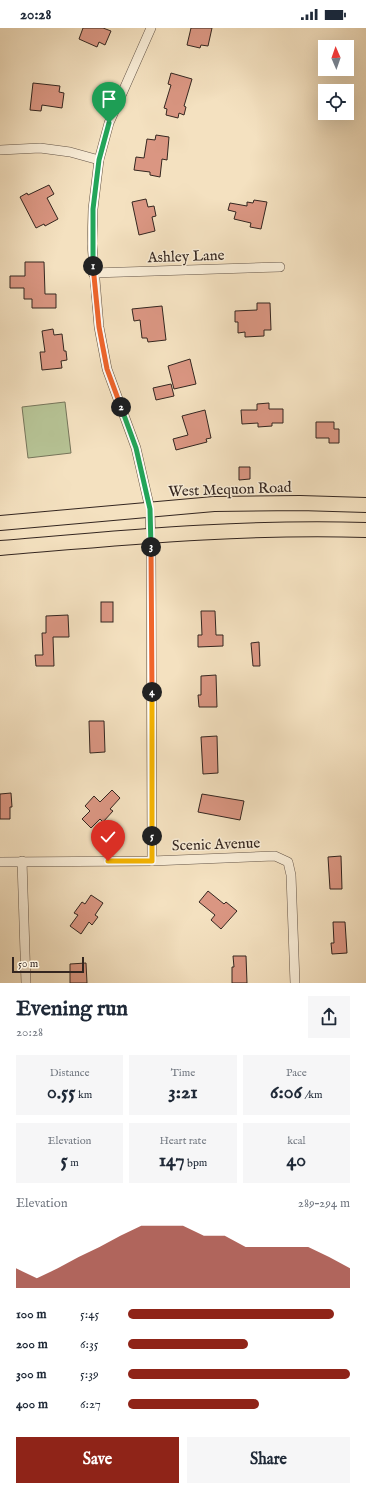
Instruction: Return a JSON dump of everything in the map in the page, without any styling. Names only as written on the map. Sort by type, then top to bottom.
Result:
[{"type":"main road","name":"West Mequon Road","points":[[0,523],[214,504],[300,503],[366,505]]},
{"type":"main road","points":[[0,548],[151,536],[277,530],[366,530]]},
{"type":"street","points":[[151,28],[109,123],[99,160],[93,209],[92,244],[93,273],[99,327],[107,369],[136,448],[150,509],[152,861]]},
{"type":"street","points":[[0,150],[40,148],[70,152],[99,160]]},
{"type":"street","name":"Ashley Lane","points":[[93,273],[280,267]]},
{"type":"street","name":"Scenic Avenue","points":[[0,862],[152,861],[275,856],[288,862],[292,875],[295,983]]},
{"type":"street","points":[[22,861],[26,983]]},
{"type":"green space","points":[[65,402],[71,453],[28,458],[22,407]]},
{"type":"building","points":[[83,28],[103,28],[111,31],[105,45],[99,42],[97,47],[79,39]]},
{"type":"building","points":[[191,28],[212,28],[208,46],[201,45],[200,48],[187,45]]},
{"type":"building","points":[[171,73],[192,79],[184,106],[186,107],[184,115],[179,113],[178,118],[166,115],[167,109],[164,108],[171,85],[168,84]]},
{"type":"building","points":[[33,83],[60,86],[59,92],[64,93],[62,108],[42,105],[41,111],[30,110]]},
{"type":"building","points":[[156,135],[169,137],[167,160],[162,159],[160,177],[150,175],[150,172],[134,170],[136,157],[144,158],[147,139],[155,140]]},
{"type":"building","points":[[49,185],[54,194],[47,198],[58,219],[45,226],[44,224],[36,228],[20,197],[27,193],[28,195]]},
{"type":"building","points":[[146,199],[148,207],[154,206],[156,216],[152,217],[155,231],[139,235],[132,202]]},
{"type":"building","points":[[254,200],[267,202],[261,229],[250,227],[251,223],[234,219],[236,212],[228,210],[230,203],[247,206],[247,202],[253,203]]},
{"type":"building","points":[[25,262],[44,262],[45,294],[56,294],[56,308],[32,308],[32,299],[24,299],[24,288],[10,288],[10,276],[25,276]]},
{"type":"building","points":[[257,303],[270,303],[271,330],[264,330],[264,336],[245,337],[245,332],[238,333],[238,322],[235,322],[235,311],[257,310]]},
{"type":"building","points":[[162,306],[166,340],[148,342],[147,338],[142,338],[140,320],[134,321],[132,309]]},
{"type":"building","points":[[53,329],[54,335],[62,334],[64,351],[66,351],[67,360],[61,361],[62,368],[42,370],[40,352],[45,352],[42,331]]},
{"type":"building","points":[[190,359],[196,384],[174,389],[168,366]]},
{"type":"building","points":[[171,384],[174,396],[156,400],[153,388]]},
{"type":"building","points":[[269,403],[269,409],[283,409],[283,423],[272,423],[272,426],[258,427],[258,423],[242,424],[241,410],[257,410],[257,404]]},
{"type":"building","points":[[205,410],[211,438],[206,439],[207,442],[176,450],[173,439],[188,435],[182,416]]},
{"type":"building","points":[[316,422],[334,422],[334,429],[339,429],[339,443],[329,443],[329,438],[316,438]]},
{"type":"building","points":[[239,467],[250,467],[250,479],[239,480]]},
{"type":"building","points":[[101,602],[113,602],[113,622],[101,622]]},
{"type":"building","points":[[201,611],[215,611],[216,635],[223,635],[223,646],[198,647],[198,635],[202,635]]},
{"type":"building","points":[[68,615],[69,637],[53,637],[54,666],[36,666],[35,655],[43,655],[42,633],[46,633],[46,616]]},
{"type":"building","points":[[259,642],[260,666],[253,666],[251,643]]},
{"type":"building","points":[[216,675],[217,707],[199,707],[198,695],[201,695],[201,676]]},
{"type":"building","points":[[89,721],[104,721],[105,752],[90,753]]},
{"type":"building","points":[[217,736],[218,773],[203,774],[201,737]]},
{"type":"building","points":[[112,790],[120,798],[110,809],[113,811],[103,822],[100,819],[91,828],[82,819],[90,811],[85,806],[94,796],[100,802]]},
{"type":"building","points":[[11,793],[12,807],[10,807],[10,819],[0,819],[0,794]]},
{"type":"building","points":[[202,794],[244,801],[240,820],[198,812]]},
{"type":"building","points":[[341,856],[342,889],[330,889],[328,857]]},
{"type":"building","points":[[208,891],[224,904],[226,902],[237,911],[221,929],[211,920],[215,915],[199,902]]},
{"type":"building","points":[[91,895],[103,903],[95,915],[98,917],[92,925],[89,922],[81,934],[70,926],[78,915],[74,913],[82,902],[85,904]]},
{"type":"building","points":[[333,922],[345,922],[347,953],[332,954],[331,943],[334,943]]},
{"type":"building","points":[[233,956],[246,956],[247,983],[232,983],[232,967],[234,967]]},
{"type":"building","points":[[86,963],[87,983],[70,983],[70,964]]},
{"type":"route","points":[[108,861],[152,861],[150,509],[136,448],[107,369],[99,327],[93,273],[93,209],[99,160],[109,123]]}]
